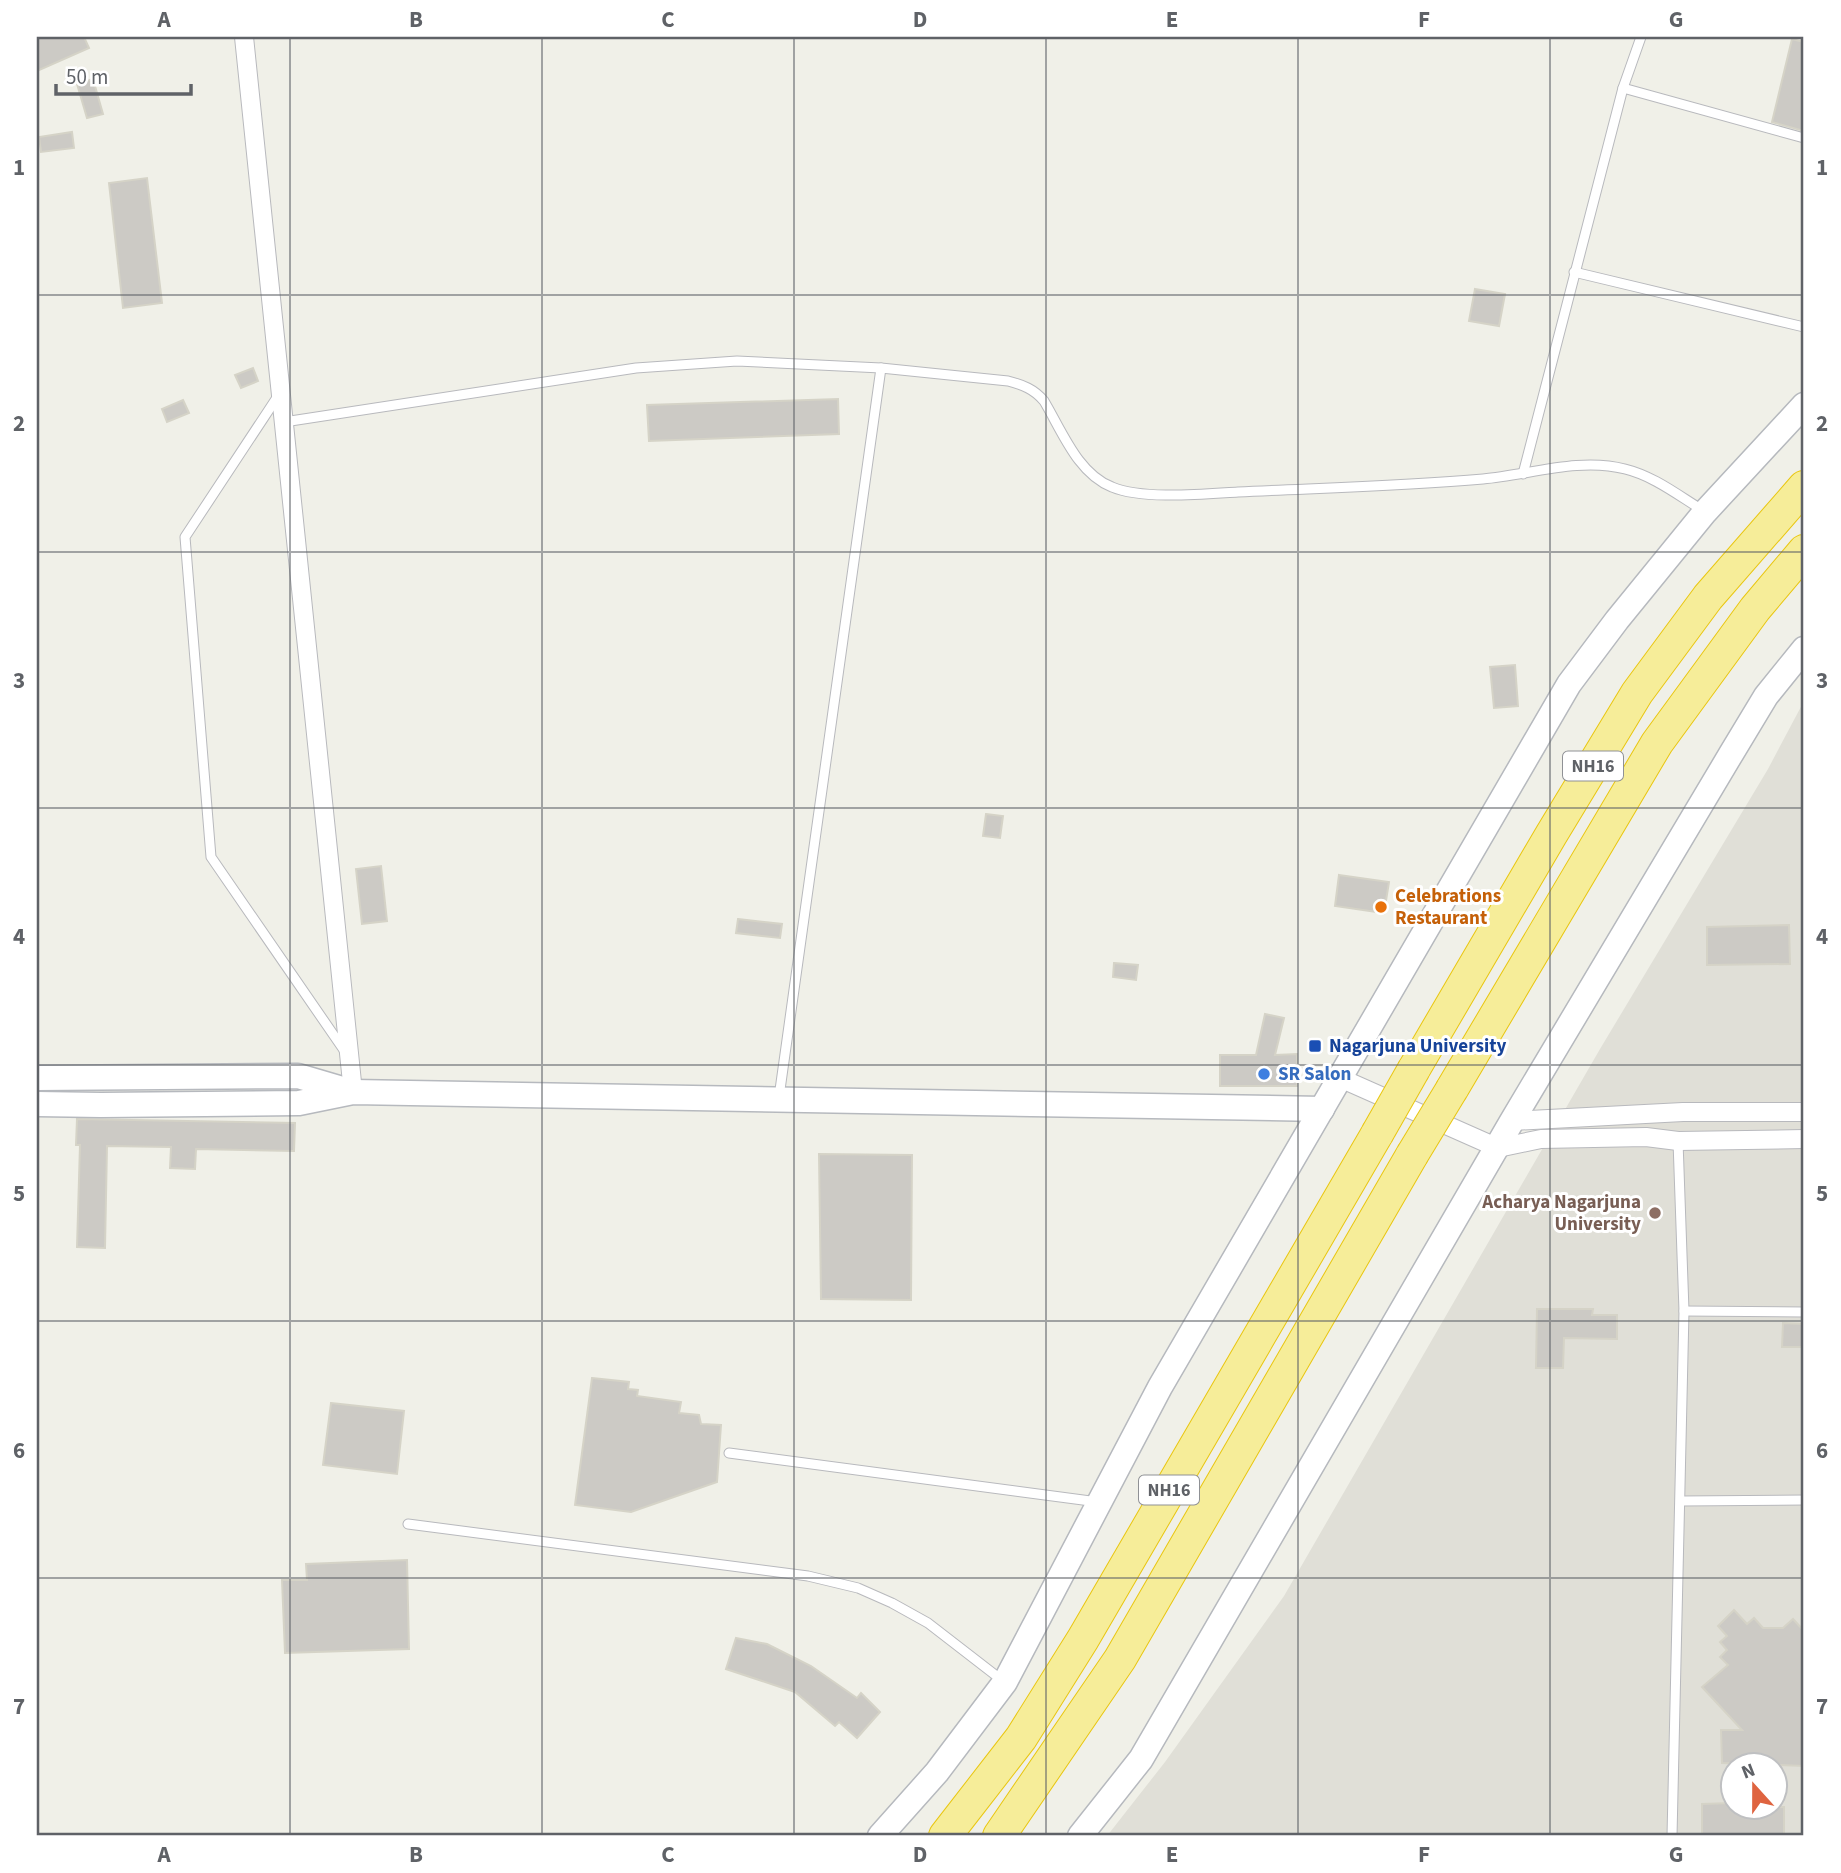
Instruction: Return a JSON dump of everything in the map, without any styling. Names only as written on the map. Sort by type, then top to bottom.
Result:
[{"type":"highway","name":"NH16","points":[[945,1836],[1021,1738],[1083,1639],[1414,1069],[1637,693],[1708,597],[1804,487]]},
{"type":"highway","name":"NH16","points":[[999,1836],[1119,1659],[1412,1155],[1657,744],[1755,609],[1804,551]]},
{"type":"main road","points":[[880,1836],[937,1772],[1005,1682],[1160,1387],[1569,684],[1705,512],[1804,405]]},
{"type":"main road","points":[[1080,1836],[1141,1759],[1512,1121],[1766,696],[1804,649]]},
{"type":"main road","points":[[37,1078],[298,1076],[353,1092]]},
{"type":"main road","points":[[37,1104],[299,1103],[353,1092],[1322,1109]]},
{"type":"street","points":[[244,37],[353,1092]]},
{"type":"street","points":[[1340,1079],[1498,1148],[1541,1139],[1804,1139]]},
{"type":"street","points":[[1512,1121],[1683,1112],[1804,1112]]},
{"type":"lane","points":[[1523,474],[1623,88],[1642,37]]},
{"type":"lane","points":[[1623,88],[1804,138]]},
{"type":"lane","points":[[1574,272],[1804,327]]},
{"type":"lane","points":[[284,422],[636,368],[737,361],[881,368],[1008,381],[1025,386],[1036,392],[1044,401],[1085,468],[1095,478],[1111,487],[1137,494],[1280,490],[1484,479],[1586,466],[1606,466],[1626,469],[1650,478],[1705,512]]},
{"type":"lane","points":[[779,1099],[881,368]]},
{"type":"lane","points":[[281,392],[185,537],[211,858],[350,1059]]},
{"type":"lane","points":[[1672,1836],[1684,1311],[1678,1141]]},
{"type":"lane","points":[[1684,1311],[1804,1312]]},
{"type":"lane","points":[[729,1453],[1099,1503]]},
{"type":"lane","points":[[1681,1501],[1804,1500]]},
{"type":"lane","points":[[408,1524],[808,1576],[858,1588],[928,1623],[1005,1682]]},
{"type":"shaded area","name":"Acharya Nagarjuna University","points":[[1804,701],[1804,1836],[1107,1836],[1165,1762],[1284,1596],[1600,1049],[1768,769]]},
{"type":"building","points":[[37,37],[84,37],[89,48],[37,71]]},
{"type":"building","points":[[1792,39],[1804,42],[1804,131],[1772,122]]},
{"type":"building","points":[[93,79],[103,114],[87,118],[77,84]]},
{"type":"building","points":[[72,132],[74,148],[41,152],[39,137]]},
{"type":"building","points":[[147,178],[162,303],[123,308],[109,183]]},
{"type":"building","points":[[1475,289],[1505,294],[1499,326],[1469,321]]},
{"type":"building","points":[[253,368],[258,381],[241,388],[235,375]]},
{"type":"building","points":[[838,399],[839,434],[649,441],[647,405]]},
{"type":"building","points":[[183,400],[189,413],[167,422],[162,409]]},
{"type":"building","points":[[1515,665],[1518,706],[1494,708],[1490,667]]},
{"type":"building","points":[[986,814],[1003,816],[1000,838],[983,836]]},
{"type":"building","points":[[381,866],[387,921],[362,924],[356,869]]},
{"type":"building","points":[[1339,875],[1389,882],[1384,913],[1335,906]]},
{"type":"building","points":[[738,919],[782,924],[780,938],[736,933]]},
{"type":"building","points":[[1789,925],[1790,964],[1707,965],[1707,927]]},
{"type":"building","points":[[1114,963],[1138,965],[1136,980],[1113,977]]},
{"type":"building","points":[[1265,1014],[1284,1018],[1275,1055],[1297,1054],[1297,1086],[1220,1086],[1220,1055],[1256,1055]]},
{"type":"building","points":[[77,1119],[295,1123],[294,1151],[196,1149],[195,1169],[170,1168],[171,1147],[107,1146],[105,1248],[77,1247],[80,1145],[76,1145]]},
{"type":"building","points":[[819,1154],[912,1155],[911,1300],[821,1299]]},
{"type":"building","points":[[1537,1309],[1593,1309],[1592,1315],[1617,1315],[1617,1339],[1564,1338],[1563,1368],[1536,1368]]},
{"type":"building","points":[[1783,1323],[1804,1324],[1804,1347],[1782,1347]]},
{"type":"building","points":[[592,1378],[629,1382],[628,1389],[638,1390],[637,1396],[681,1402],[679,1413],[699,1415],[701,1424],[721,1425],[717,1482],[631,1512],[575,1505]]},
{"type":"building","points":[[331,1403],[404,1411],[397,1474],[323,1465]]},
{"type":"building","points":[[407,1560],[409,1649],[285,1653],[282,1580],[307,1580],[306,1564]]},
{"type":"building","points":[[1734,1610],[1747,1624],[1754,1618],[1763,1628],[1783,1628],[1793,1619],[1804,1631],[1804,1766],[1788,1765],[1788,1750],[1722,1750],[1721,1730],[1742,1730],[1702,1687],[1728,1665],[1720,1657],[1727,1650],[1720,1642],[1727,1636],[1718,1626]]},
{"type":"building","points":[[736,1638],[767,1644],[811,1666],[857,1698],[861,1693],[880,1712],[857,1738],[839,1722],[835,1726],[795,1692],[726,1669]]},
{"type":"building","points":[[1718,1803],[1718,1820],[1784,1820],[1784,1836],[1702,1836],[1702,1804]]},
{"type":"place","name":"Celebrations Restaurant","points":[[1381,907]]},
{"type":"place","name":"Nagarjuna University","points":[[1315,1046]]},
{"type":"place","name":"SR Salon","points":[[1264,1074]]},
{"type":"place","name":"Acharya Nagarjuna University","points":[[1655,1213]]}]
